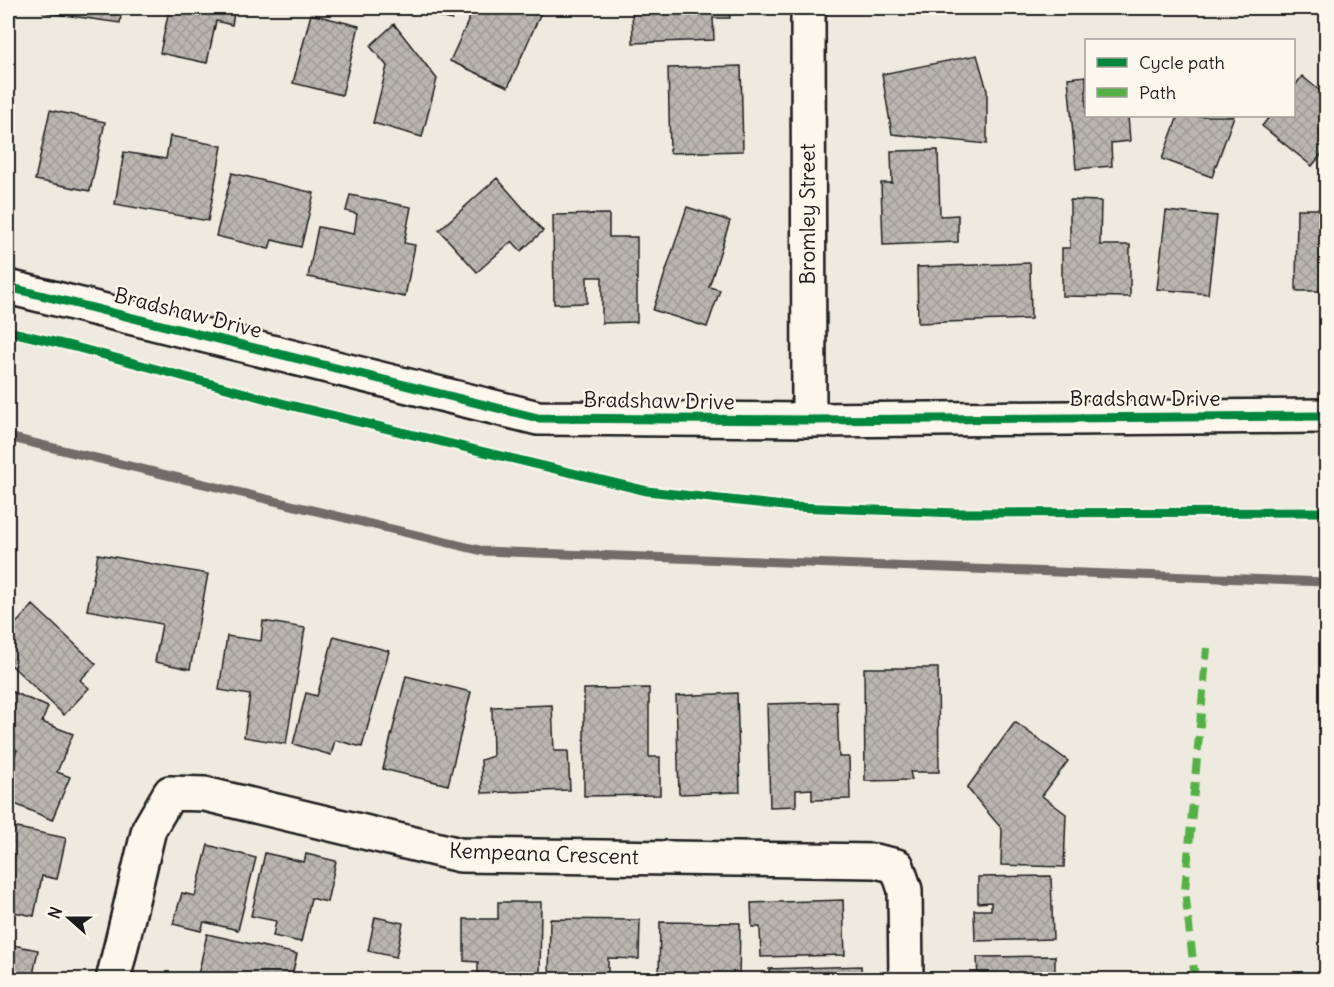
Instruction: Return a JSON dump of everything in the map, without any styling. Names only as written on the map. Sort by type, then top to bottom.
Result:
[{"type":"street","name":"Bromley Street","points":[[808,8],[809,420]]},
{"type":"street","name":"Bradshaw Drive","points":[[8,287],[538,418],[809,420],[1326,416]]},
{"type":"street","name":"Kempeana Crescent","points":[[113,980],[149,829],[170,793],[205,794],[460,855],[875,861],[897,866],[905,890],[906,980]]},
{"type":"building","points":[[43,8],[122,8],[120,23],[43,12]]},
{"type":"building","points":[[156,8],[235,8],[232,25],[216,21],[207,63],[160,53],[169,10]]},
{"type":"building","points":[[409,8],[456,8],[452,20]]},
{"type":"building","points":[[474,8],[543,8],[508,87],[450,61]]},
{"type":"building","points":[[632,8],[729,8],[730,18],[713,18],[714,40],[633,43]]},
{"type":"building","points":[[311,14],[359,26],[342,95],[293,83]]},
{"type":"building","points":[[394,24],[437,79],[422,137],[373,123],[387,66],[370,46]]},
{"type":"building","points":[[977,55],[987,90],[987,144],[892,134],[882,74]]},
{"type":"building","points":[[741,66],[743,151],[670,153],[668,68]]},
{"type":"building","points":[[1085,76],[1085,117],[1128,117],[1130,141],[1111,143],[1112,166],[1076,169],[1068,78]]},
{"type":"building","points":[[1302,76],[1326,96],[1326,149],[1312,166],[1262,126],[1269,117],[1295,117],[1295,86]]},
{"type":"building","points":[[50,110],[105,122],[90,191],[35,180]]},
{"type":"building","points":[[1178,117],[1234,117],[1212,177],[1162,159]]},
{"type":"building","points":[[170,136],[222,146],[208,221],[115,204],[124,152],[166,159]]},
{"type":"building","points":[[938,150],[940,216],[958,215],[958,242],[883,245],[881,183],[892,183],[891,151]]},
{"type":"building","points":[[232,173],[314,193],[301,247],[272,240],[269,249],[216,236]]},
{"type":"building","points":[[497,178],[543,231],[521,251],[512,241],[477,272],[439,230]]},
{"type":"building","points":[[350,195],[411,207],[404,243],[415,245],[405,297],[308,277],[318,227],[354,234],[357,214],[346,211]]},
{"type":"building","points":[[1070,200],[1101,201],[1100,245],[1130,245],[1130,297],[1062,296],[1062,248],[1070,248]]},
{"type":"building","points":[[687,207],[730,221],[709,287],[720,290],[707,327],[653,310]]},
{"type":"building","points":[[1297,209],[1326,209],[1326,291],[1296,291]]},
{"type":"building","points":[[1166,211],[1217,216],[1208,294],[1157,289]]},
{"type":"building","points":[[609,214],[609,237],[637,237],[637,322],[602,323],[602,277],[587,277],[587,303],[554,304],[553,215]]},
{"type":"building","points":[[1030,263],[1031,319],[918,323],[917,267]]},
{"type":"building","points":[[98,554],[208,574],[190,669],[155,662],[162,624],[87,610]]},
{"type":"building","points":[[33,605],[96,664],[80,680],[89,688],[64,715],[8,662],[8,632]]},
{"type":"building","points":[[263,621],[305,628],[286,744],[244,737],[250,695],[219,690],[227,636],[261,641]]},
{"type":"building","points":[[334,636],[389,651],[362,747],[335,740],[331,755],[293,744],[306,693],[317,696]]},
{"type":"building","points":[[864,668],[938,668],[939,772],[910,772],[912,780],[865,781]]},
{"type":"building","points":[[406,676],[471,692],[448,785],[383,769]]},
{"type":"building","points":[[649,688],[649,757],[660,757],[660,795],[584,796],[584,689]]},
{"type":"building","points":[[8,690],[48,707],[42,722],[73,734],[57,772],[70,777],[52,820],[8,801],[8,775],[17,750],[8,746]]},
{"type":"building","points":[[737,693],[740,792],[679,794],[676,696]]},
{"type":"building","points":[[837,702],[839,757],[849,757],[850,799],[812,800],[812,789],[796,790],[796,806],[770,807],[767,704]]},
{"type":"building","points":[[552,705],[554,751],[568,751],[570,790],[482,793],[481,760],[493,756],[492,707]]},
{"type":"building","points":[[1015,722],[1068,761],[1042,796],[1066,814],[1064,867],[1001,865],[1002,829],[967,788]]},
{"type":"building","points":[[8,826],[66,838],[57,879],[42,876],[34,916],[8,911]]},
{"type":"building","points":[[208,845],[256,858],[238,930],[204,922],[201,931],[173,924],[182,893],[195,896]]},
{"type":"building","points":[[265,853],[304,862],[306,854],[336,861],[327,902],[311,898],[301,942],[273,936],[276,921],[251,916]]},
{"type":"building","points":[[1051,876],[1053,939],[975,941],[974,910],[991,910],[991,902],[978,903],[978,877]]},
{"type":"building","points":[[843,900],[845,955],[761,957],[760,927],[752,927],[751,903]]},
{"type":"building","points":[[498,902],[541,902],[540,980],[478,980],[478,962],[464,961],[464,919],[498,919]]},
{"type":"building","points":[[375,917],[403,923],[396,957],[368,951]]},
{"type":"building","points":[[550,919],[640,920],[639,959],[608,958],[608,980],[549,980]]},
{"type":"building","points":[[660,922],[740,923],[739,980],[659,980]]},
{"type":"building","points":[[207,934],[297,954],[291,980],[197,980]]},
{"type":"building","points":[[8,944],[38,950],[32,980],[8,980]]},
{"type":"building","points":[[1055,956],[1055,980],[978,980],[977,957]]},
{"type":"building","points":[[861,966],[862,980],[769,980],[769,969]]},
{"type":"waterway","points":[[8,437],[483,551],[1326,582]]},
{"type":"marked path","points":[[1195,980],[1185,890],[1207,648]]},
{"type":"cycle path","points":[[8,287],[538,418],[809,420],[1326,416]]},
{"type":"cycle path","points":[[8,331],[289,405],[647,491],[793,507],[958,513],[1326,512]]}]
